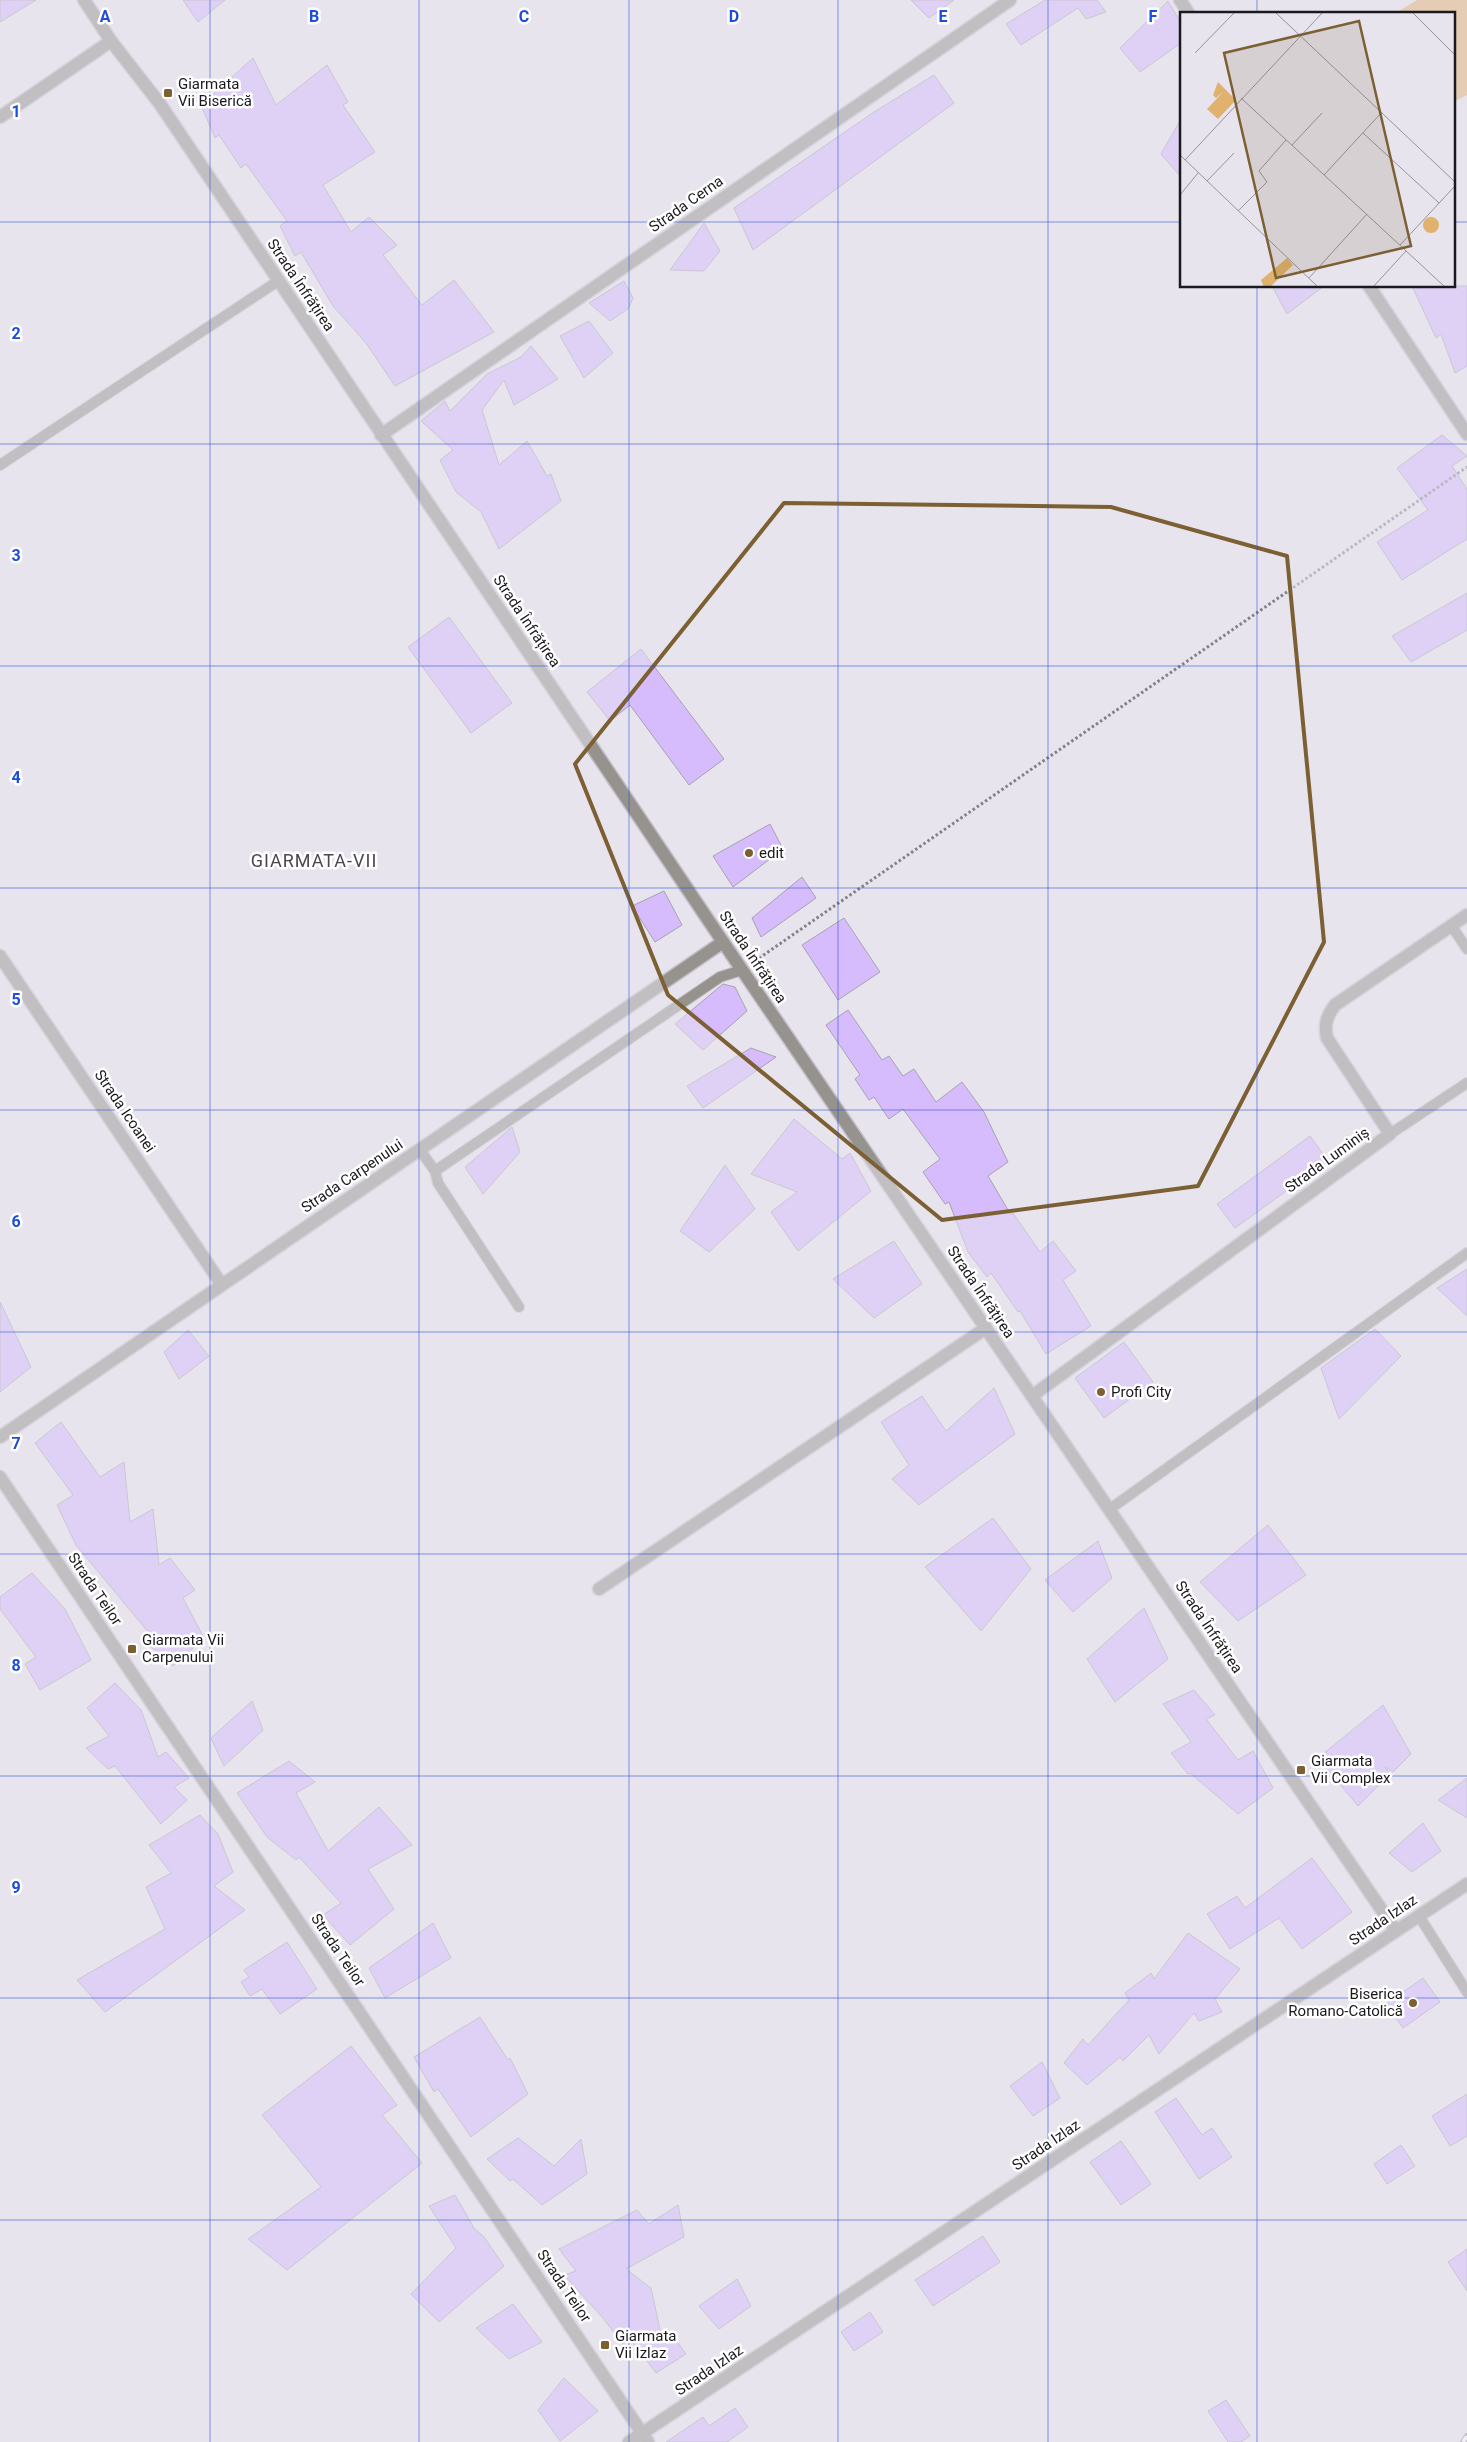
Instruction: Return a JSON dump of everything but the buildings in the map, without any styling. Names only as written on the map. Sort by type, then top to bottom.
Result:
[{"type":"street","name":"Strada Înfrățirea","points":[[84,0],[111,41],[160,104],[723,942],[1396,1931]]},
{"type":"street","name":"Strada Cerna","points":[[381,435],[1010,0]]},
{"type":"street","points":[[1180,0],[1188,12]]},
{"type":"street","points":[[0,117],[111,41]]},
{"type":"street","points":[[1370,288],[1467,434]]},
{"type":"street","name":"Strada Luminiș","points":[[1032,1396],[1390,1134],[1327,1038],[1324,1026],[1335,1004],[1467,915]]},
{"type":"street","name":"Strada Carpenului","points":[[0,1437],[723,942]]},
{"type":"street","name":"Strada Icoanei","points":[[0,956],[222,1285]]},
{"type":"street","points":[[598,1589],[986,1328]]},
{"type":"street","name":"Strada Teilor","points":[[0,1477],[646,2438]]},
{"type":"street","name":"Strada Izlaz","points":[[629,2442],[646,2438],[1467,1884]]},
{"type":"lane","points":[[0,465],[278,281]]},
{"type":"lane","points":[[1452,925],[1467,949]]},
{"type":"lane","points":[[435,1171],[720,977],[742,970]]},
{"type":"lane","points":[[1390,1134],[1467,1083]]},
{"type":"lane","points":[[420,1150],[435,1171],[438,1183],[519,1307]]},
{"type":"lane","points":[[1110,1509],[1467,1253]]},
{"type":"lane","points":[[1419,1916],[1467,1992]]},
{"type":"path","points":[[742,970],[1467,468]]},
{"type":"highlighted area","points":[[784,503],[1111,507],[1287,556],[1324,942],[1198,1186],[942,1220],[668,995],[575,764]]},
{"type":"shaded area","points":[[1417,0],[1467,0],[1467,95],[1454,102],[1454,12],[1397,12]]},
{"type":"railway","points":[[1463,2442],[1467,2436]]},
{"type":"place","name":"Giarmata Vii Biserică","points":[[168,93]]},
{"type":"place","name":"edit","points":[[749,853]]},
{"type":"place","name":"Profi City","points":[[1101,1392]]},
{"type":"place","name":"Giarmata Vii Carpenului","points":[[132,1649]]},
{"type":"place","name":"Giarmata Vii Complex","points":[[1301,1770]]},
{"type":"place","name":"Biserica Romano-Catolică","points":[[1413,2003]]},
{"type":"place","name":"Giarmata Vii Izlaz","points":[[605,2345]]},
{"type":"district","name":"GIARMATA-VII","points":[[314,860]]}]
